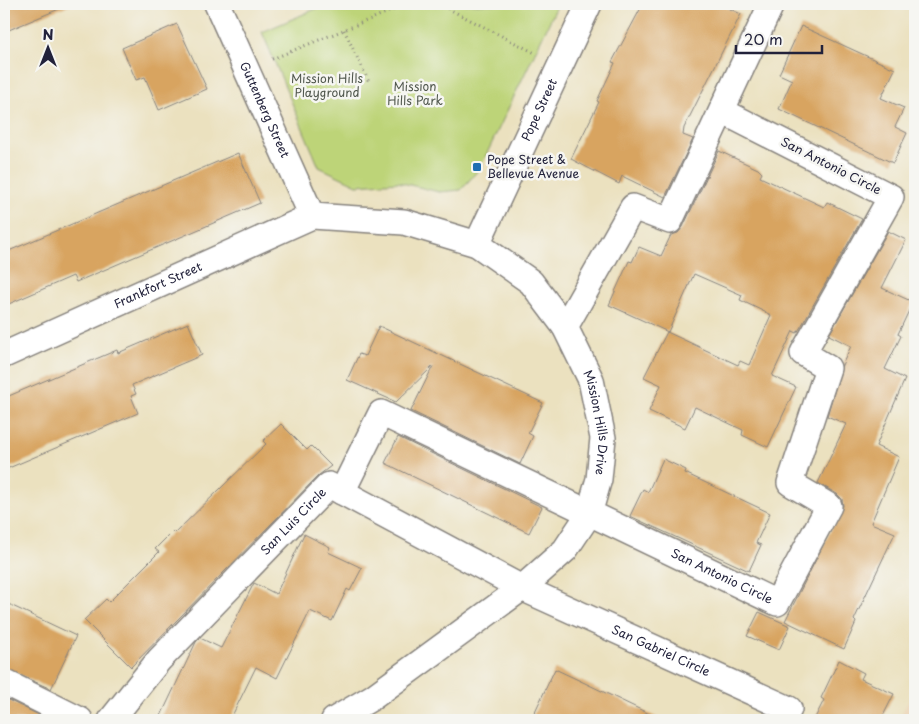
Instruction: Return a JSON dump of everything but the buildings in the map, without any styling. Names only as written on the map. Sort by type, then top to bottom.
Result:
[{"type":"street","name":"Guttenberg Street","points":[[218,4],[312,216]]},
{"type":"street","name":"Pope Street","points":[[477,244],[589,4]]},
{"type":"street","points":[[565,327],[634,207],[670,221],[770,8]]},
{"type":"street","name":"San Antonio Circle","points":[[342,492],[381,413],[588,514],[777,603],[830,506],[790,483],[828,368],[803,353],[892,197],[722,111]]},
{"type":"street","name":"Mission Hills Drive","points":[[312,216],[404,222],[477,244],[531,282],[565,327],[591,380],[603,438],[599,479],[588,514],[565,550],[522,588],[373,697],[334,720]]},
{"type":"street","name":"Frankfort Street","points":[[4,355],[312,216]]},
{"type":"street","name":"San Luis Circle","points":[[111,720],[159,660],[329,485],[522,588]]},
{"type":"street","name":"San Gabriel Circle","points":[[522,588],[789,709],[783,720]]},
{"type":"street","points":[[4,682],[80,720]]},
{"type":"path","points":[[246,70],[408,4]]},
{"type":"path","points":[[440,4],[560,66]]},
{"type":"path","points":[[344,30],[369,82]]},
{"type":"shaded area","points":[[915,689],[915,720],[898,720]]},
{"type":"green space","name":"Mission Hills Park","points":[[327,4],[558,4],[480,168],[461,190],[439,192],[398,182],[357,185],[319,167],[262,32]]},
{"type":"place","name":"Pope Street & Bellevue Avenue","points":[[477,167]]},
{"type":"park label","name":"Mission Hills Playground","points":[[327,86]]}]
